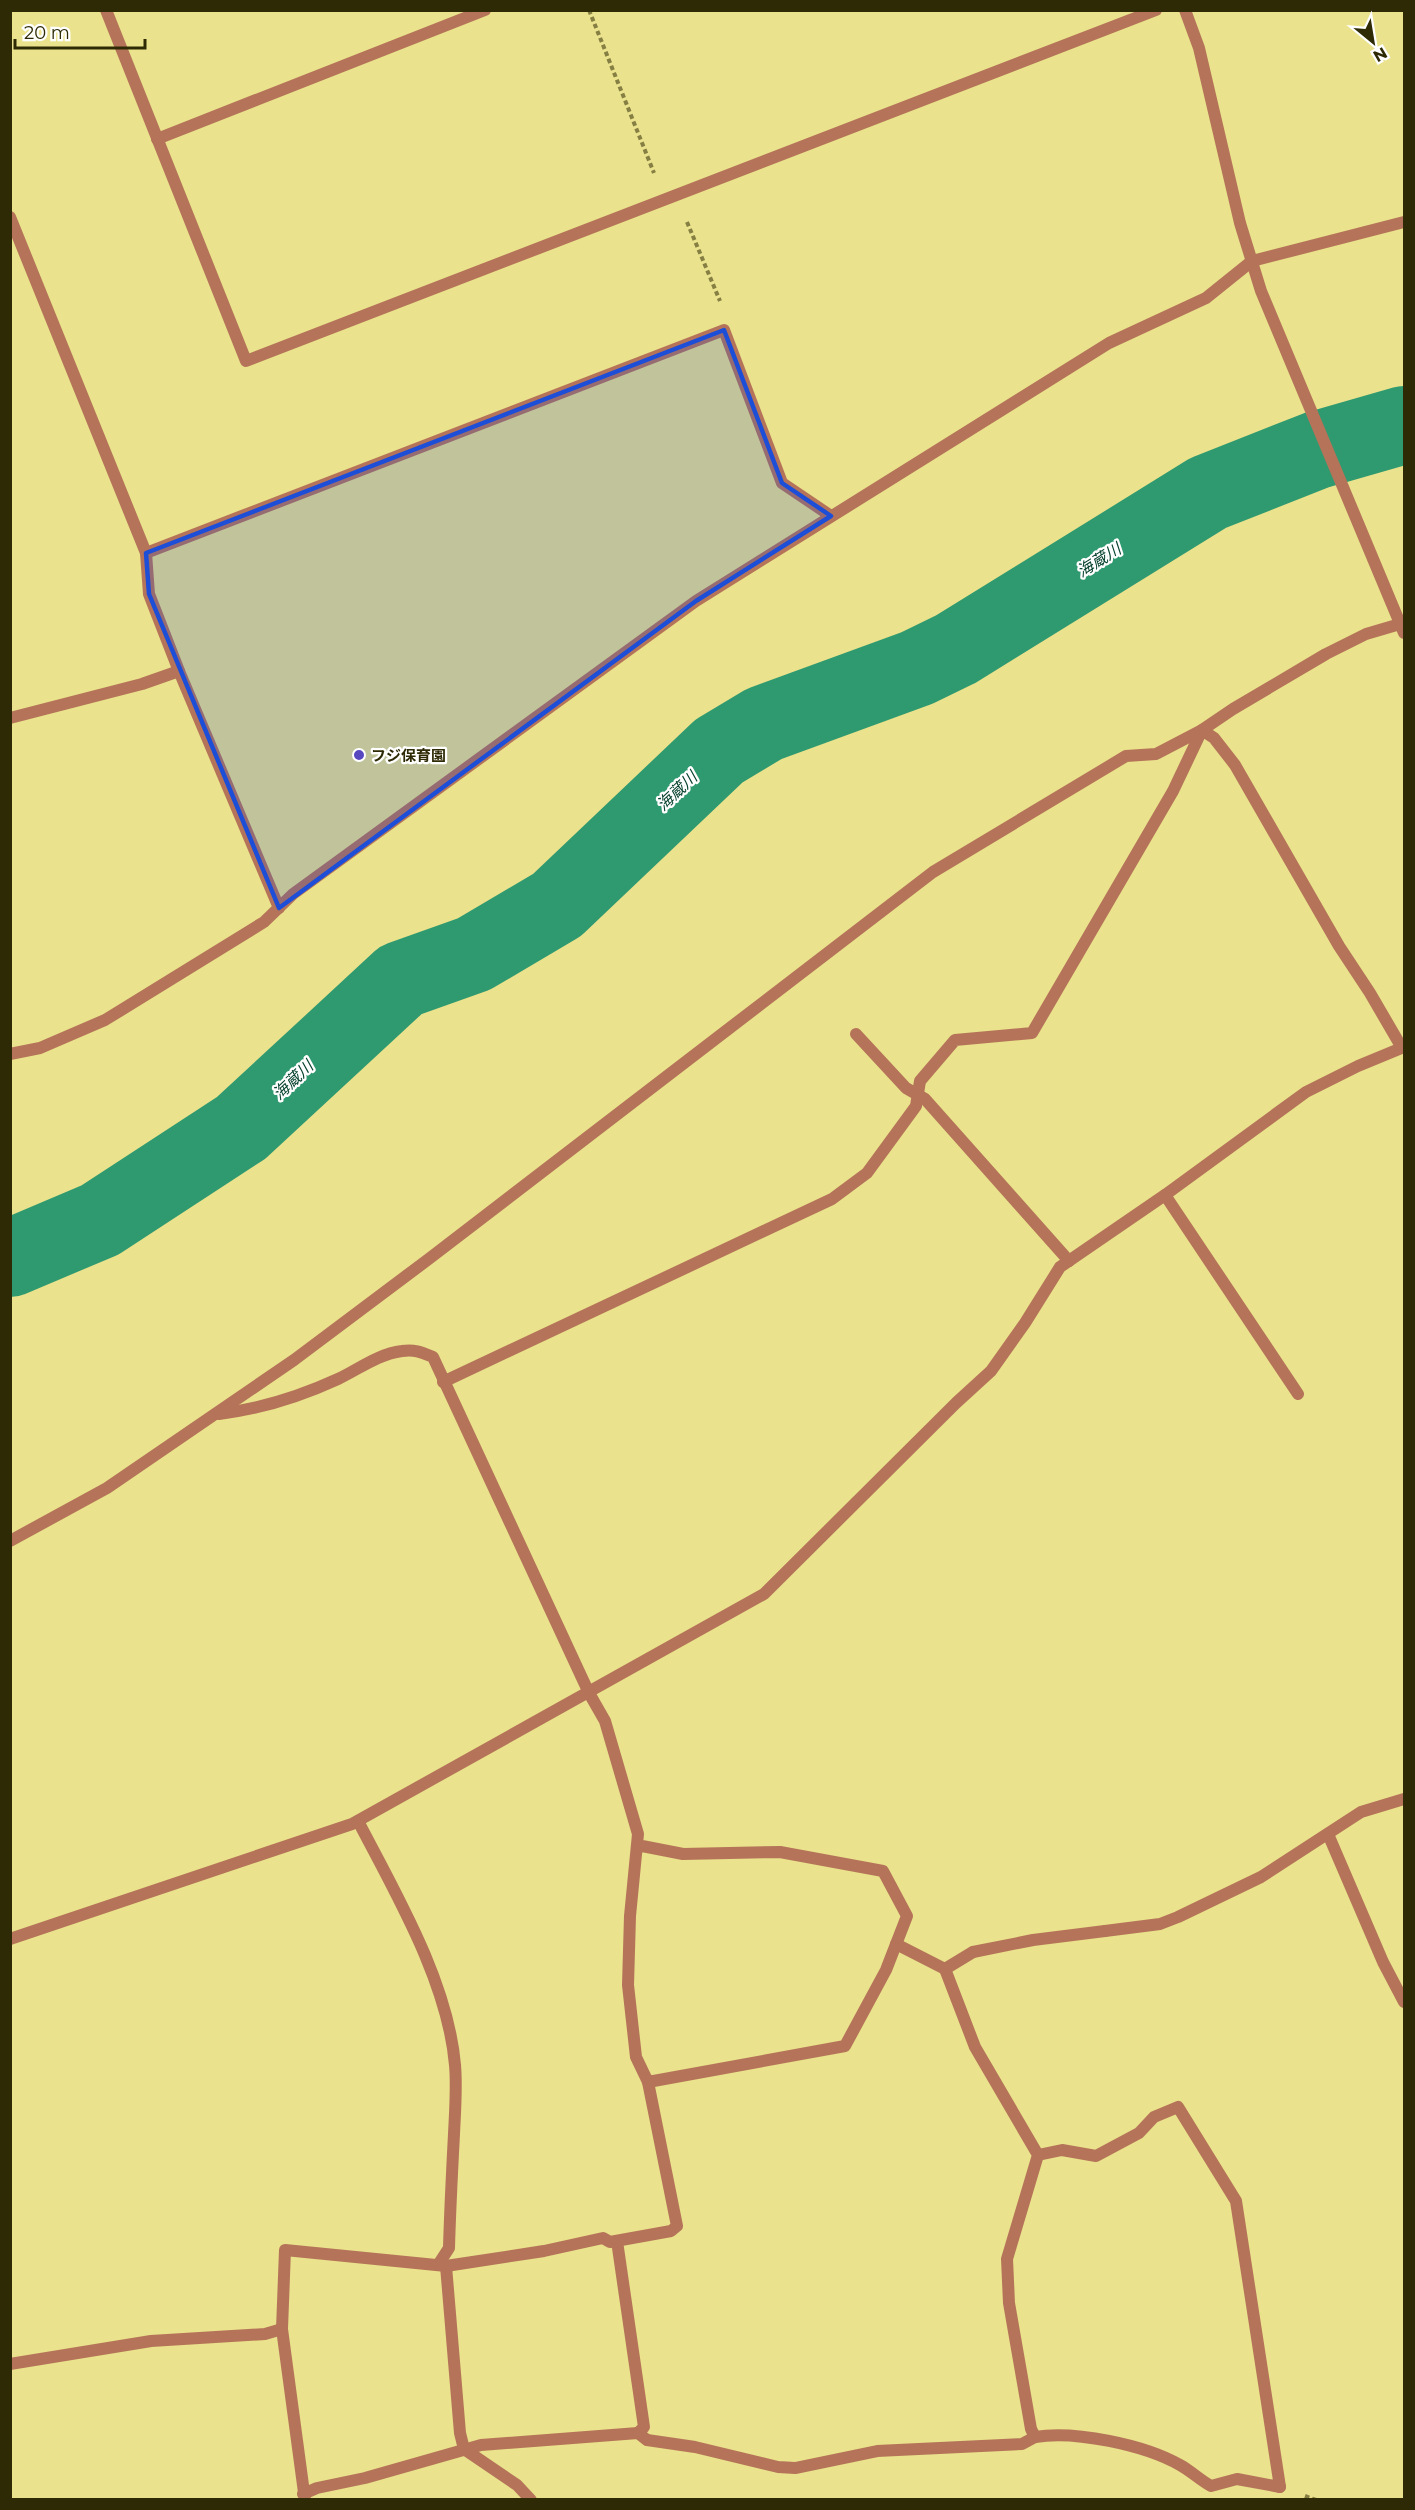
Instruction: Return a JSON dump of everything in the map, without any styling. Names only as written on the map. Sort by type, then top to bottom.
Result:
[{"type":"street","points":[[106,10],[246,361],[1156,10]]},
{"type":"street","points":[[157,139],[485,10]]},
{"type":"street","points":[[10,1541],[107,1488],[217,1414],[430,1258],[933,872],[1126,756],[1156,754],[1202,730],[1326,654],[1366,634],[1400,624],[1261,291],[1240,223],[1199,48],[1185,10]]},
{"type":"street","points":[[10,217],[147,553],[149,594],[279,908]]},
{"type":"street","points":[[10,1054],[40,1048],[105,1020],[264,922],[303,887],[696,601],[1109,343],[1206,298],[1252,261],[1404,222]]},
{"type":"street","points":[[147,553],[724,330],[782,483],[831,516]]},
{"type":"street","points":[[10,718],[142,684],[179,671]]},
{"type":"street","points":[[10,1939],[358,1821],[764,1594],[991,1371],[1060,1267],[1166,1195],[1306,1092],[1403,1047],[1339,946],[1235,765],[1214,738],[1202,730]]},
{"type":"street","points":[[443,1382],[784,1224],[832,1199],[867,1173],[916,1106],[920,1080],[954,1040],[1032,1033],[1173,791],[1202,730]]},
{"type":"street","points":[[856,1034],[906,1088],[925,1099],[1070,1261]]},
{"type":"street","points":[[1166,1195],[1298,1394]]},
{"type":"street","points":[[217,1414],[276,1403],[339,1378],[373,1359],[399,1351],[416,1350],[433,1357],[589,1693],[605,1721],[638,1834],[630,1916],[628,1985],[636,2057],[648,2082],[677,2226],[671,2231],[617,2241],[610,2242],[603,2238],[544,2251],[442,2265],[285,2250],[282,2329],[304,2497],[317,2488],[365,2478],[481,2445],[642,2436],[778,2467],[795,2468],[877,2451],[1022,2444],[1035,2437],[1054,2434],[1095,2438],[1157,2455],[1179,2465],[1211,2486],[1237,2479],[1280,2487],[1236,2201],[1178,2107],[1154,2117],[1139,2133],[1096,2156],[1062,2150],[1038,2155]]},
{"type":"street","points":[[945,1969],[973,1952],[1033,1940],[1160,1924],[1261,1877],[1361,1812],[1404,1799]]},
{"type":"street","points":[[358,1821],[415,1933],[431,1974],[455,2065],[449,2248],[442,2265],[460,2433],[464,2449],[517,2485],[531,2499]]},
{"type":"street","points":[[1328,1834],[1383,1962],[1404,2002]]},
{"type":"street","points":[[637,1845],[683,1854],[780,1852],[883,1871],[907,1916],[886,1970],[845,2046],[648,2082]]},
{"type":"street","points":[[896,1944],[945,1969],[975,2047],[1038,2155],[1007,2259],[1011,2314],[1030,2429],[1035,2437]]},
{"type":"street","points":[[617,2241],[644,2427],[642,2436]]},
{"type":"street","points":[[10,2364],[151,2341],[265,2334],[282,2329]]},
{"type":"highlighted area","points":[[724,330],[782,483],[831,516],[696,601],[279,908],[149,594],[146,553]]},
{"type":"waterway","name":"海蔵川","points":[[10,1258],[100,1220],[241,1128],[401,980],[474,954],[557,905],[719,751],[764,724],[917,668],[956,649],[1208,493],[1317,450],[1404,425]]},
{"type":"place","name":"フジ保育園","points":[[359,755]]}]
